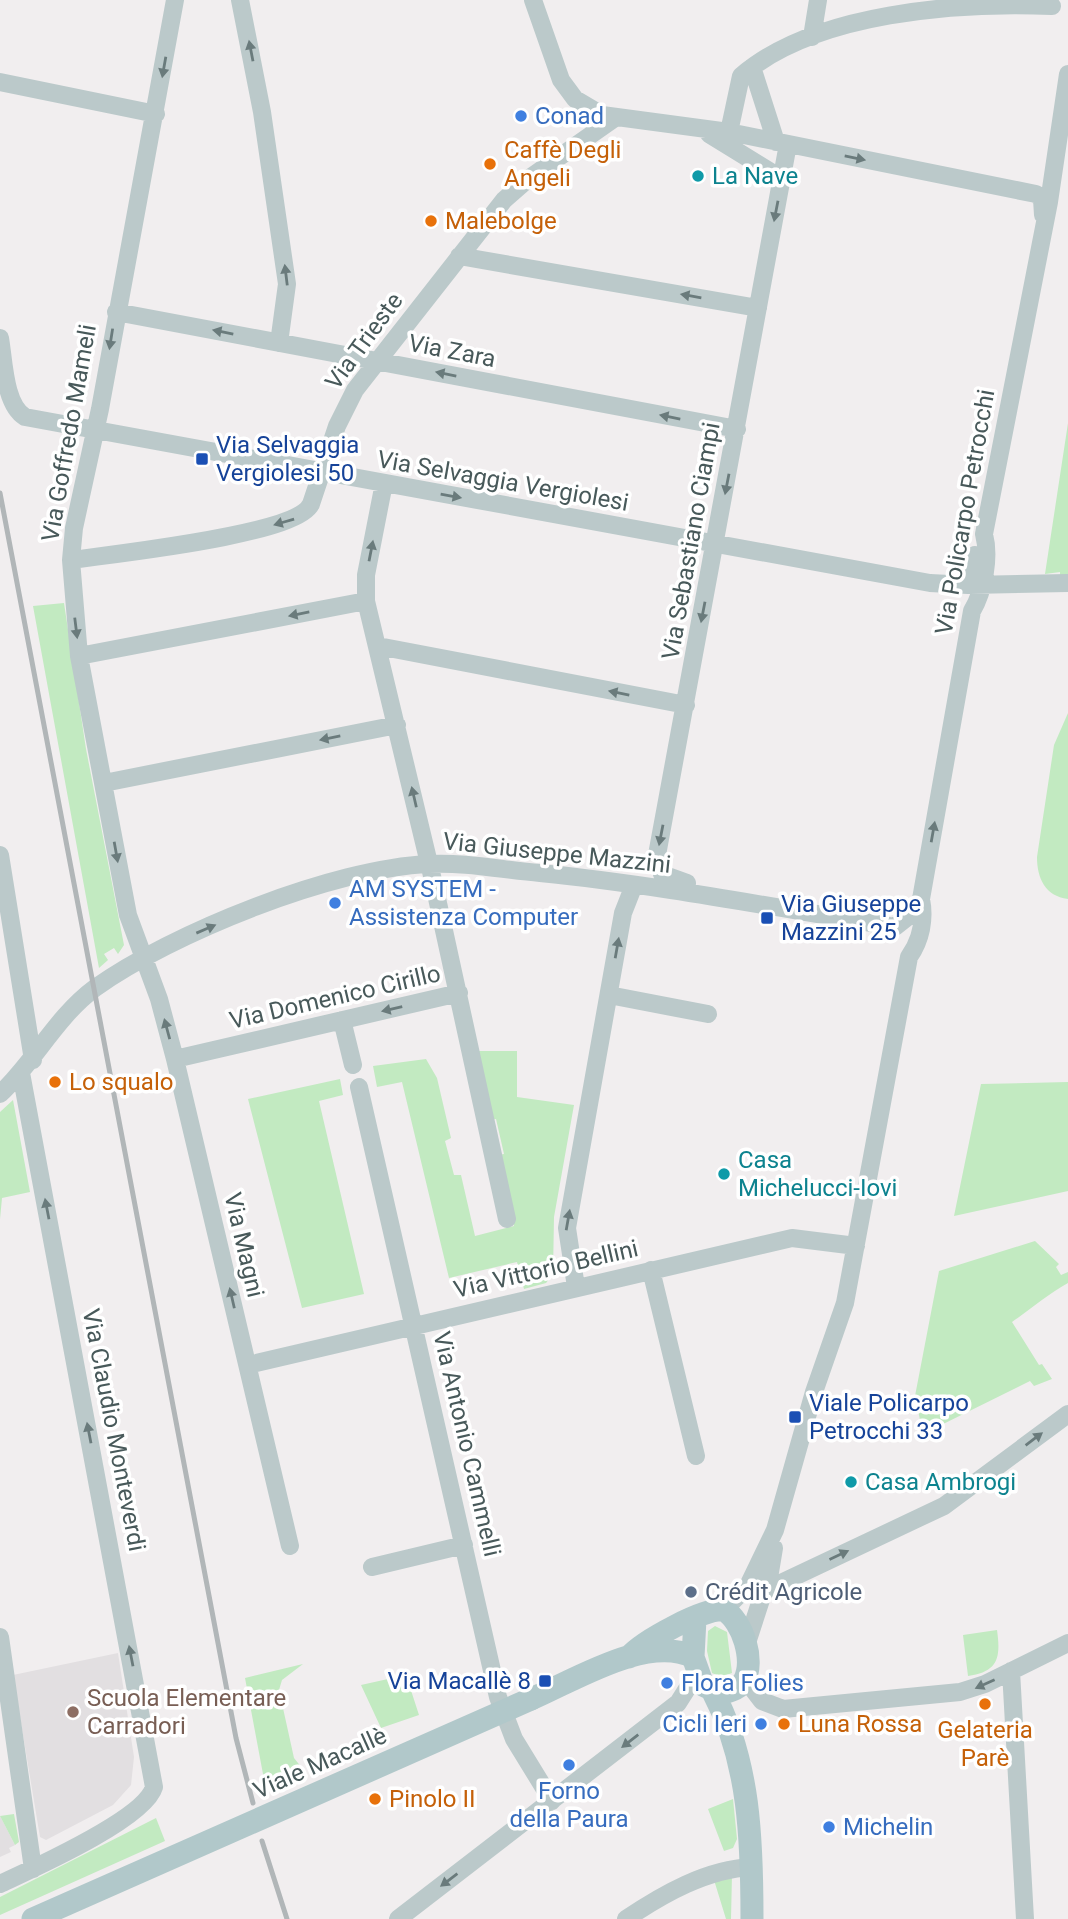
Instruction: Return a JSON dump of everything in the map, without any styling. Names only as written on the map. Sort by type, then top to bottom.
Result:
[{"type":"main road","name":"Viale Macallè","points":[[629,1657],[645,1643],[707,1611],[724,1610]]},
{"type":"main road","points":[[724,1610],[736,1621],[746,1646],[731,1687],[727,1721],[750,1814],[752,1919]]},
{"type":"main road","points":[[695,1619],[695,1665],[703,1685],[731,1687]]},
{"type":"main road","name":"Viale Macallè","points":[[33,1919],[629,1657],[664,1650],[695,1665]]},
{"type":"street","name":"Via Goffredo Mameli","points":[[144,957],[128,915],[79,656],[71,560],[74,527],[156,114],[175,0]]},
{"type":"street","points":[[240,0],[262,112],[287,284],[279,343]]},
{"type":"street","points":[[533,0],[552,58],[569,93],[591,110],[615,118],[729,132],[1036,194],[1042,199],[1043,223]]},
{"type":"street","points":[[812,37],[818,0]]},
{"type":"street","points":[[729,132],[739,81],[752,67],[812,37],[897,15],[959,3],[1052,6]]},
{"type":"street","points":[[752,67],[782,143]]},
{"type":"street","name":"Via Policarpo Petrocchi","points":[[775,1530],[814,1392],[845,1303],[909,957],[919,939],[923,914],[921,899],[972,611],[969,585],[987,546],[984,534],[1053,174],[1068,74]]},
{"type":"street","points":[[0,82],[156,114]]},
{"type":"street","name":"Via Trieste","points":[[71,560],[211,539],[293,520],[309,510],[342,414],[376,361],[511,193],[615,118]]},
{"type":"street","points":[[699,129],[742,152],[782,179]]},
{"type":"street","name":"Via Sebastiano Ciampi","points":[[728,900],[707,888],[669,879],[662,874],[657,863],[782,179],[782,143]]},
{"type":"street","points":[[1036,194],[1046,190],[1053,174]]},
{"type":"street","points":[[459,256],[758,308]]},
{"type":"street","name":"Via Zara","points":[[116,312],[737,429]]},
{"type":"street","name":"Via Selvaggia Vergiolesi","points":[[0,338],[15,408],[25,417],[929,583],[1061,584]]},
{"type":"street","name":"Via Domenico Cirillo","points":[[175,1059],[459,993],[366,601],[366,575],[384,483]]},
{"type":"street","points":[[79,656],[366,601]]},
{"type":"street","points":[[378,646],[686,705]]},
{"type":"street","points":[[104,783],[397,725]]},
{"type":"street","name":"Via Claudio Monteverdi","points":[[0,855],[25,1010],[27,1067],[153,1774],[152,1796],[109,1829],[33,1869]]},
{"type":"street","name":"Via Giuseppe Mazzini","points":[[0,1094],[27,1067],[55,1028],[85,997],[144,957],[289,895],[366,874],[429,863],[634,885],[895,927]]},
{"type":"street","points":[[576,1287],[567,1228],[623,913],[634,885]]},
{"type":"street","points":[[909,957],[895,927],[909,916],[921,899]]},
{"type":"street","name":"Via Magni","points":[[144,957],[175,1059],[290,1545]]},
{"type":"street","points":[[459,993],[507,1219]]},
{"type":"street","points":[[608,995],[709,1014]]},
{"type":"street","points":[[25,1010],[55,1028]]},
{"type":"street","points":[[342,1020],[353,1065]]},
{"type":"street","name":"Via Antonio Cammelli","points":[[359,1087],[495,1685],[508,1727],[552,1801]]},
{"type":"street","name":"Via Vittorio Bellini","points":[[248,1364],[798,1237],[856,1246]]},
{"type":"street","points":[[651,1270],[696,1456]]},
{"type":"street","points":[[764,1591],[944,1506],[1068,1414]]},
{"type":"street","points":[[746,1646],[772,1560],[775,1530]]},
{"type":"street","points":[[724,1610],[748,1586],[775,1530]]},
{"type":"street","points":[[372,1567],[464,1545]]},
{"type":"street","points":[[0,1637],[33,1869],[0,1884]]},
{"type":"street","points":[[731,1687],[757,1697],[767,1706],[792,1709],[967,1690],[1068,1643]]},
{"type":"street","points":[[398,1919],[678,1703],[695,1665]]},
{"type":"street","points":[[1010,1671],[1025,1919]]},
{"type":"street","points":[[626,1919],[702,1878],[726,1869],[752,1867]]},
{"type":"shaded area","name":"Scuola Elementare Carradori","points":[[118,1653],[134,1757],[131,1785],[113,1805],[46,1840],[40,1837],[13,1675]]},
{"type":"shaded area","points":[[0,1816],[15,1845],[9,1848],[11,1852],[0,1857]]},
{"type":"green space","points":[[1068,423],[1068,576],[1060,577],[1060,572],[1045,574]]},
{"type":"green space","points":[[64,603],[86,749],[124,945],[118,954],[114,948],[104,954],[108,960],[99,968],[33,606]]},
{"type":"green space","points":[[1068,713],[1068,899],[1053,894],[1044,885],[1037,857],[1054,745]]},
{"type":"green space","points":[[478,1051],[517,1051],[517,1097],[574,1105],[554,1217],[553,1274],[546,1283],[524,1289],[517,1262],[449,1278],[402,1082],[377,1087],[373,1066],[426,1059],[437,1078],[451,1138],[445,1141],[454,1175],[461,1175],[475,1236],[514,1226],[497,1155],[504,1154],[496,1119],[490,1120]]},
{"type":"green space","points":[[340,1079],[343,1095],[319,1101],[364,1294],[302,1308],[248,1099]]},
{"type":"green space","points":[[1068,1082],[1068,1191],[954,1216],[981,1084]]},
{"type":"green space","points":[[13,1100],[30,1192],[2,1198],[0,1219],[0,1112]]},
{"type":"green space","points":[[1035,1241],[1059,1264],[1056,1267],[1061,1275],[1068,1272],[1068,1283],[1012,1322],[1039,1365],[1042,1364],[1052,1379],[1034,1386],[1030,1381],[923,1434],[915,1396],[939,1271]]},
{"type":"green space","points":[[715,1626],[727,1632],[732,1673],[721,1677],[712,1673],[707,1651],[708,1631]]},
{"type":"green space","points":[[997,1630],[998,1648],[995,1662],[986,1671],[968,1676],[963,1635]]},
{"type":"green space","points":[[303,1664],[282,1680],[279,1690],[294,1758],[306,1773],[266,1790],[245,1678]]},
{"type":"green space","points":[[406,1675],[419,1715],[381,1728],[361,1685]]},
{"type":"green space","points":[[733,1799],[737,1839],[733,1848],[724,1851],[708,1809]]},
{"type":"green space","points":[[14,1814],[19,1842],[15,1845],[0,1816]]},
{"type":"green space","points":[[156,1818],[165,1841],[0,1915],[0,1897]]},
{"type":"green space","points":[[732,1874],[731,1919],[726,1919],[714,1880]]},
{"type":"railway","points":[[0,493],[236,1738],[253,1803]]},
{"type":"railway","points":[[262,1841],[287,1919]]},
{"type":"place","name":"Conad","points":[[521,116]]},
{"type":"place","name":"Caffè Degli Angeli","points":[[490,164]]},
{"type":"place","name":"La Nave","points":[[698,176]]},
{"type":"place","name":"Malebolge","points":[[431,221]]},
{"type":"place","name":"Via Selvaggia Vergiolesi 50","points":[[202,459]]},
{"type":"place","name":"AM SYSTEM - Assistenza Computer","points":[[335,903]]},
{"type":"place","name":"Via Giuseppe Mazzini 25","points":[[767,918]]},
{"type":"place","name":"Lo squalo","points":[[55,1082]]},
{"type":"place","name":"Casa Michelucci-Iovi","points":[[724,1174]]},
{"type":"place","name":"Viale Policarpo Petrocchi 33","points":[[795,1417]]},
{"type":"place","name":"Casa Ambrogi","points":[[851,1482]]},
{"type":"place","name":"Crédit Agricole","points":[[691,1592]]},
{"type":"place","name":"Via Macallè 8","points":[[545,1681]]},
{"type":"place","name":"Flora Folies","points":[[667,1683]]},
{"type":"place","name":"Gelateria Parè","points":[[985,1704]]},
{"type":"place","name":"Scuola Elementare Carradori","points":[[73,1712]]},
{"type":"place","name":"Cicli Ieri","points":[[761,1724]]},
{"type":"place","name":"Luna Rossa","points":[[784,1724]]},
{"type":"place","name":"Forno della Paura","points":[[569,1765]]},
{"type":"place","name":"Pinolo II","points":[[375,1799]]},
{"type":"place","name":"Michelin","points":[[829,1827]]}]
